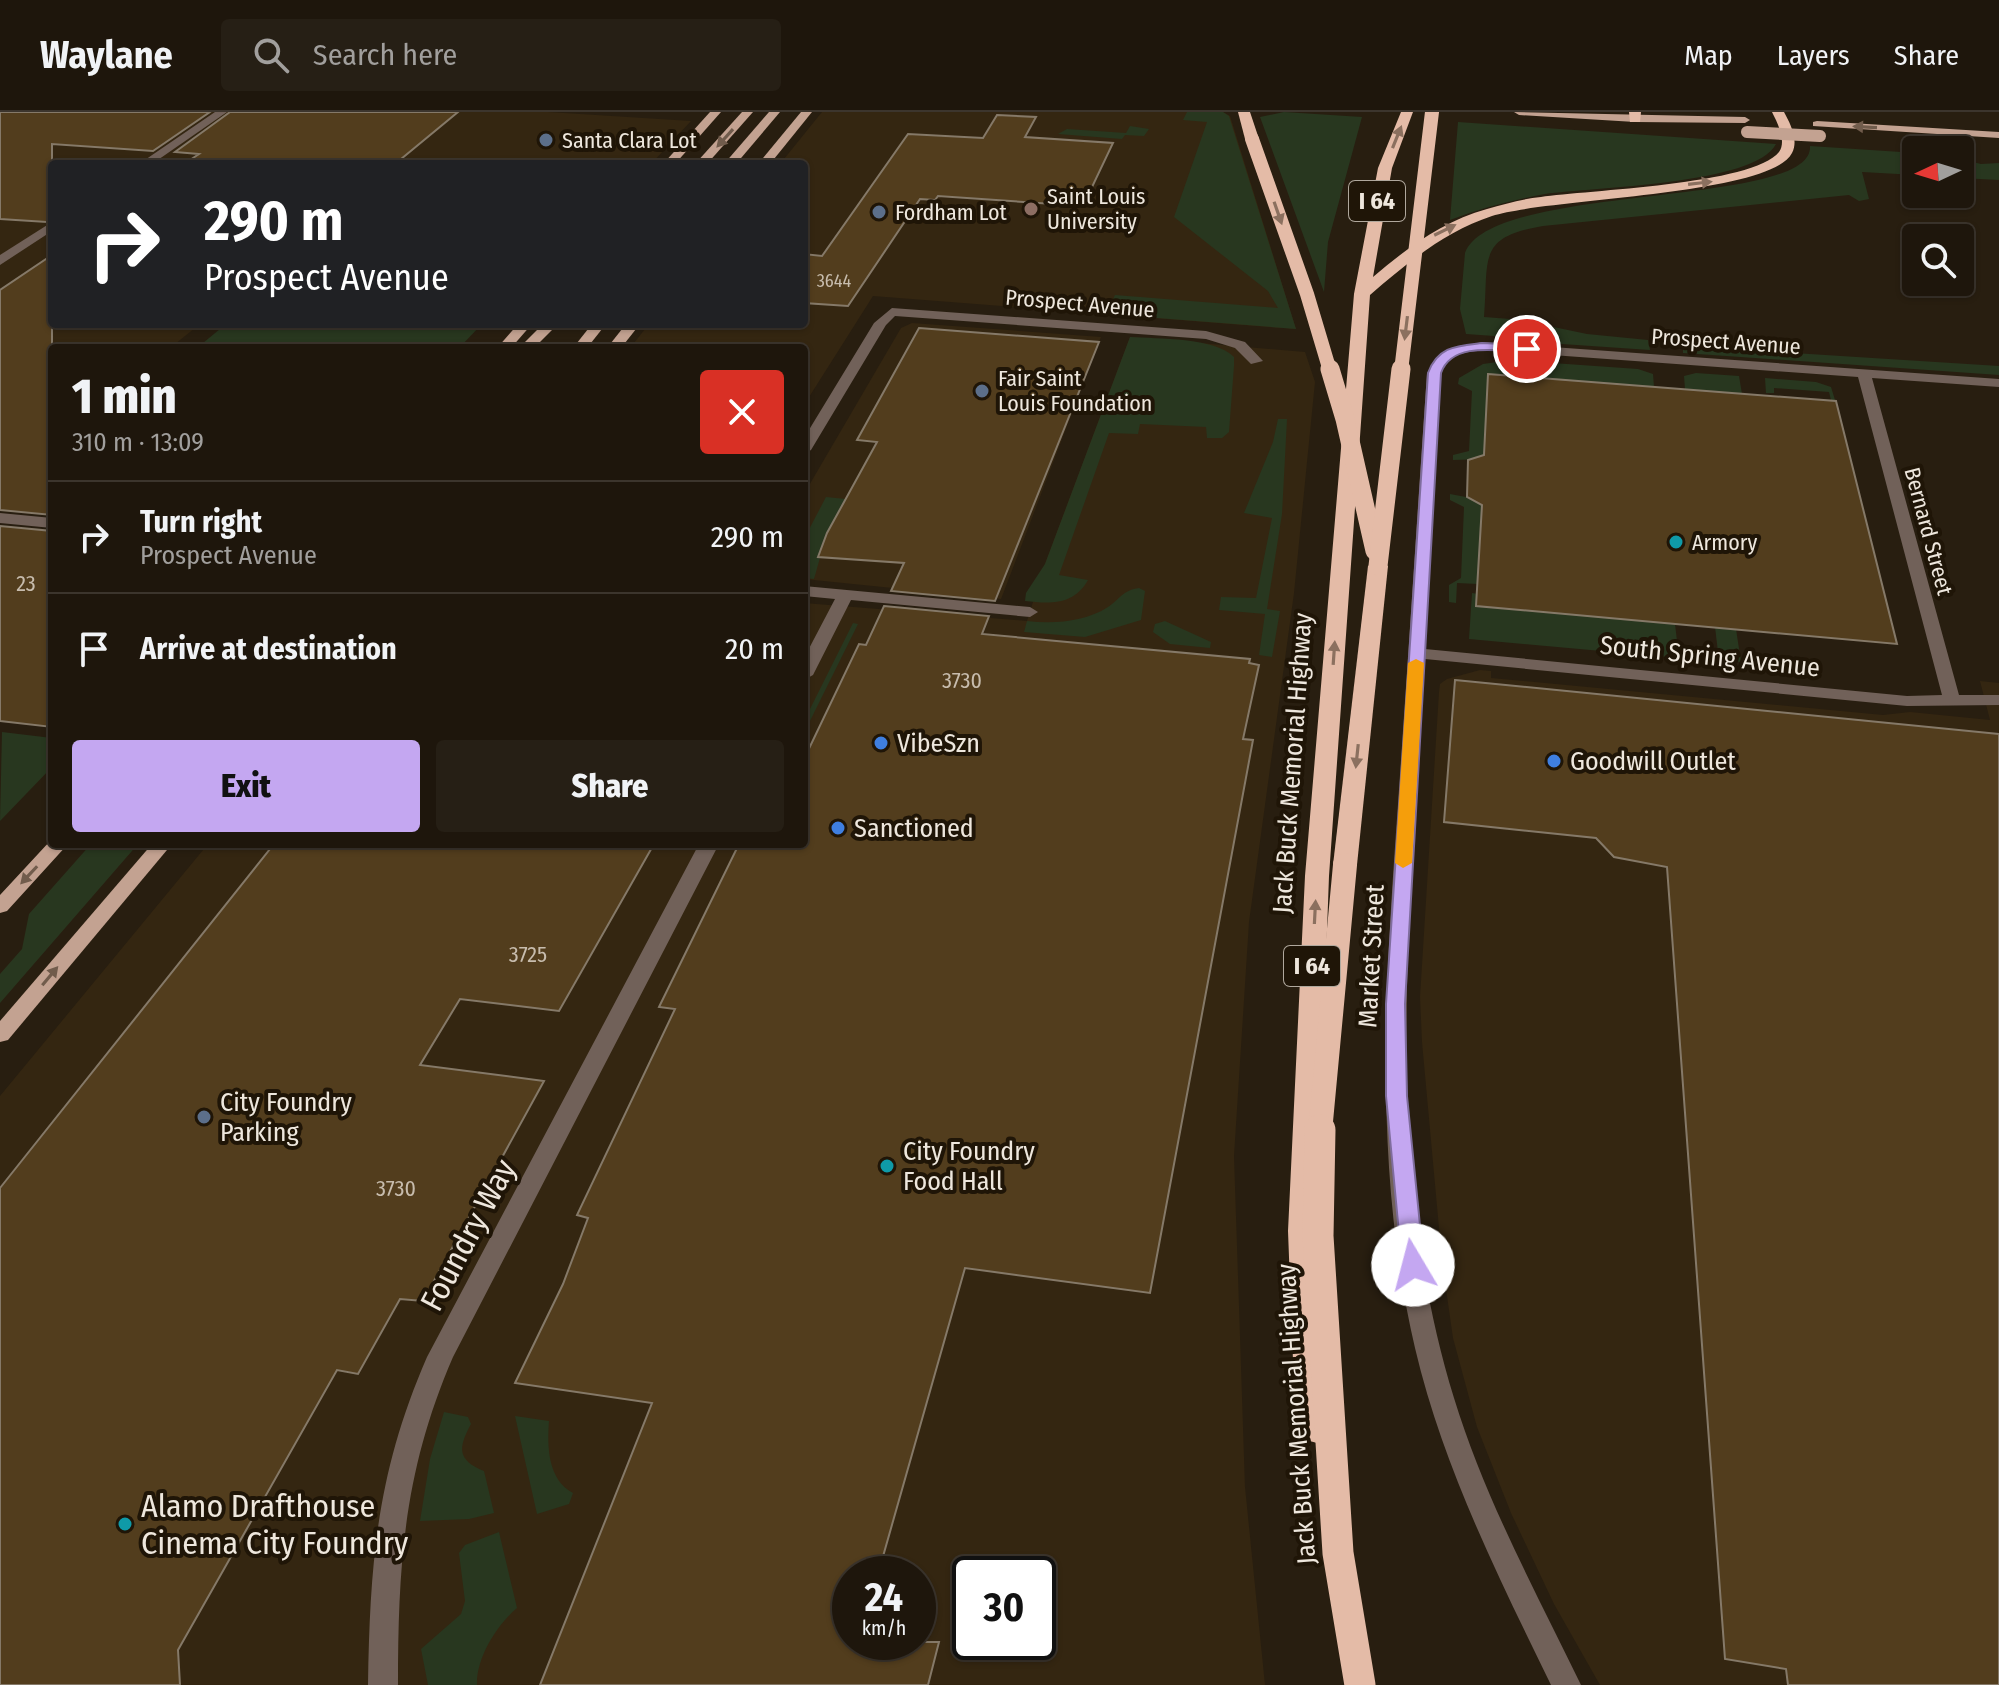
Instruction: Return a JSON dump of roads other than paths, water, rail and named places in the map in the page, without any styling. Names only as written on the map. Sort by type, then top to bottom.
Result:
[{"type":"highway","points":[[1244,112],[1307,294],[1345,419],[1378,566]]},
{"type":"highway","name":"Jack Buck Memorial Highway","points":[[1362,1685],[1324,1492],[1308,1361],[1302,1231],[1317,876],[1362,294],[1385,168],[1407,112]]},
{"type":"highway","name":"Jack Buck Memorial Highway","points":[[1362,1685],[1338,1553],[1318,1236],[1321,1107],[1329,994],[1432,112]]},
{"type":"highway","points":[[1362,294],[1424,241],[1451,226],[1489,213],[1556,198],[1710,182],[1772,165],[1785,156],[1788,148],[1778,112]]},
{"type":"main road","points":[[673,160],[716,112]]},
{"type":"main road","points":[[705,160],[748,112]]},
{"type":"main road","points":[[733,160],[775,112]]},
{"type":"main road","points":[[767,160],[807,112]]},
{"type":"main road","points":[[1519,112],[1635,116],[1694,128],[1746,126],[1999,135]]},
{"type":"main road","points":[[1818,130],[1999,147]]},
{"type":"main road","points":[[508,344],[522,328]]},
{"type":"main road","points":[[530,344],[547,328]]},
{"type":"main road","points":[[583,344],[596,328]]},
{"type":"main road","points":[[617,344],[630,328]]},
{"type":"main road","points":[[0,907],[54,848]]},
{"type":"main road","points":[[0,1035],[159,848]]},
{"type":"street","points":[[151,160],[222,112]]},
{"type":"street","points":[[0,261],[48,229]]},
{"type":"street","name":"Prospect Avenue","points":[[808,443],[881,323],[892,312],[1206,335],[1238,343],[1250,351],[1256,361]]},
{"type":"street","name":"Prospect Avenue","points":[[1450,351],[1499,347],[1999,383]]},
{"type":"street","name":"Market Street","points":[[1450,351],[1439,361],[1434,373],[1395,1004],[1396,1096],[1409,1235],[1422,1324],[1440,1397],[1490,1528],[1566,1685]]},
{"type":"street","name":"Bernard Street","points":[[1864,374],[1952,700]]},
{"type":"street","points":[[0,518],[48,523]]},
{"type":"street","points":[[808,591],[1030,612]]},
{"type":"street","points":[[808,667],[845,595]]},
{"type":"street","name":"South Spring Avenue","points":[[1417,653],[1907,701],[1999,700]]},
{"type":"street","name":"Foundry Way","points":[[383,1685],[388,1533],[396,1482],[410,1426],[440,1357],[707,848]]},
{"type":"place","name":"Santa Clara Lot","points":[[546,140]]},
{"type":"place","name":"Saint Louis University","points":[[1031,209]]},
{"type":"place","name":"Fordham Lot","points":[[879,212]]},
{"type":"place","name":"Fair Saint Louis Foundation","points":[[982,391]]},
{"type":"place","name":"Armory","points":[[1676,542]]},
{"type":"place","name":"VibeSzn","points":[[881,743]]},
{"type":"place","name":"Goodwill Outlet","points":[[1554,761]]},
{"type":"place","name":"Sanctioned","points":[[838,828]]},
{"type":"place","name":"City Foundry Parking","points":[[204,1117]]},
{"type":"place","name":"City Foundry Food Hall","points":[[887,1166]]},
{"type":"place","name":"Alamo Drafthouse Cinema City Foundry","points":[[125,1524]]}]
